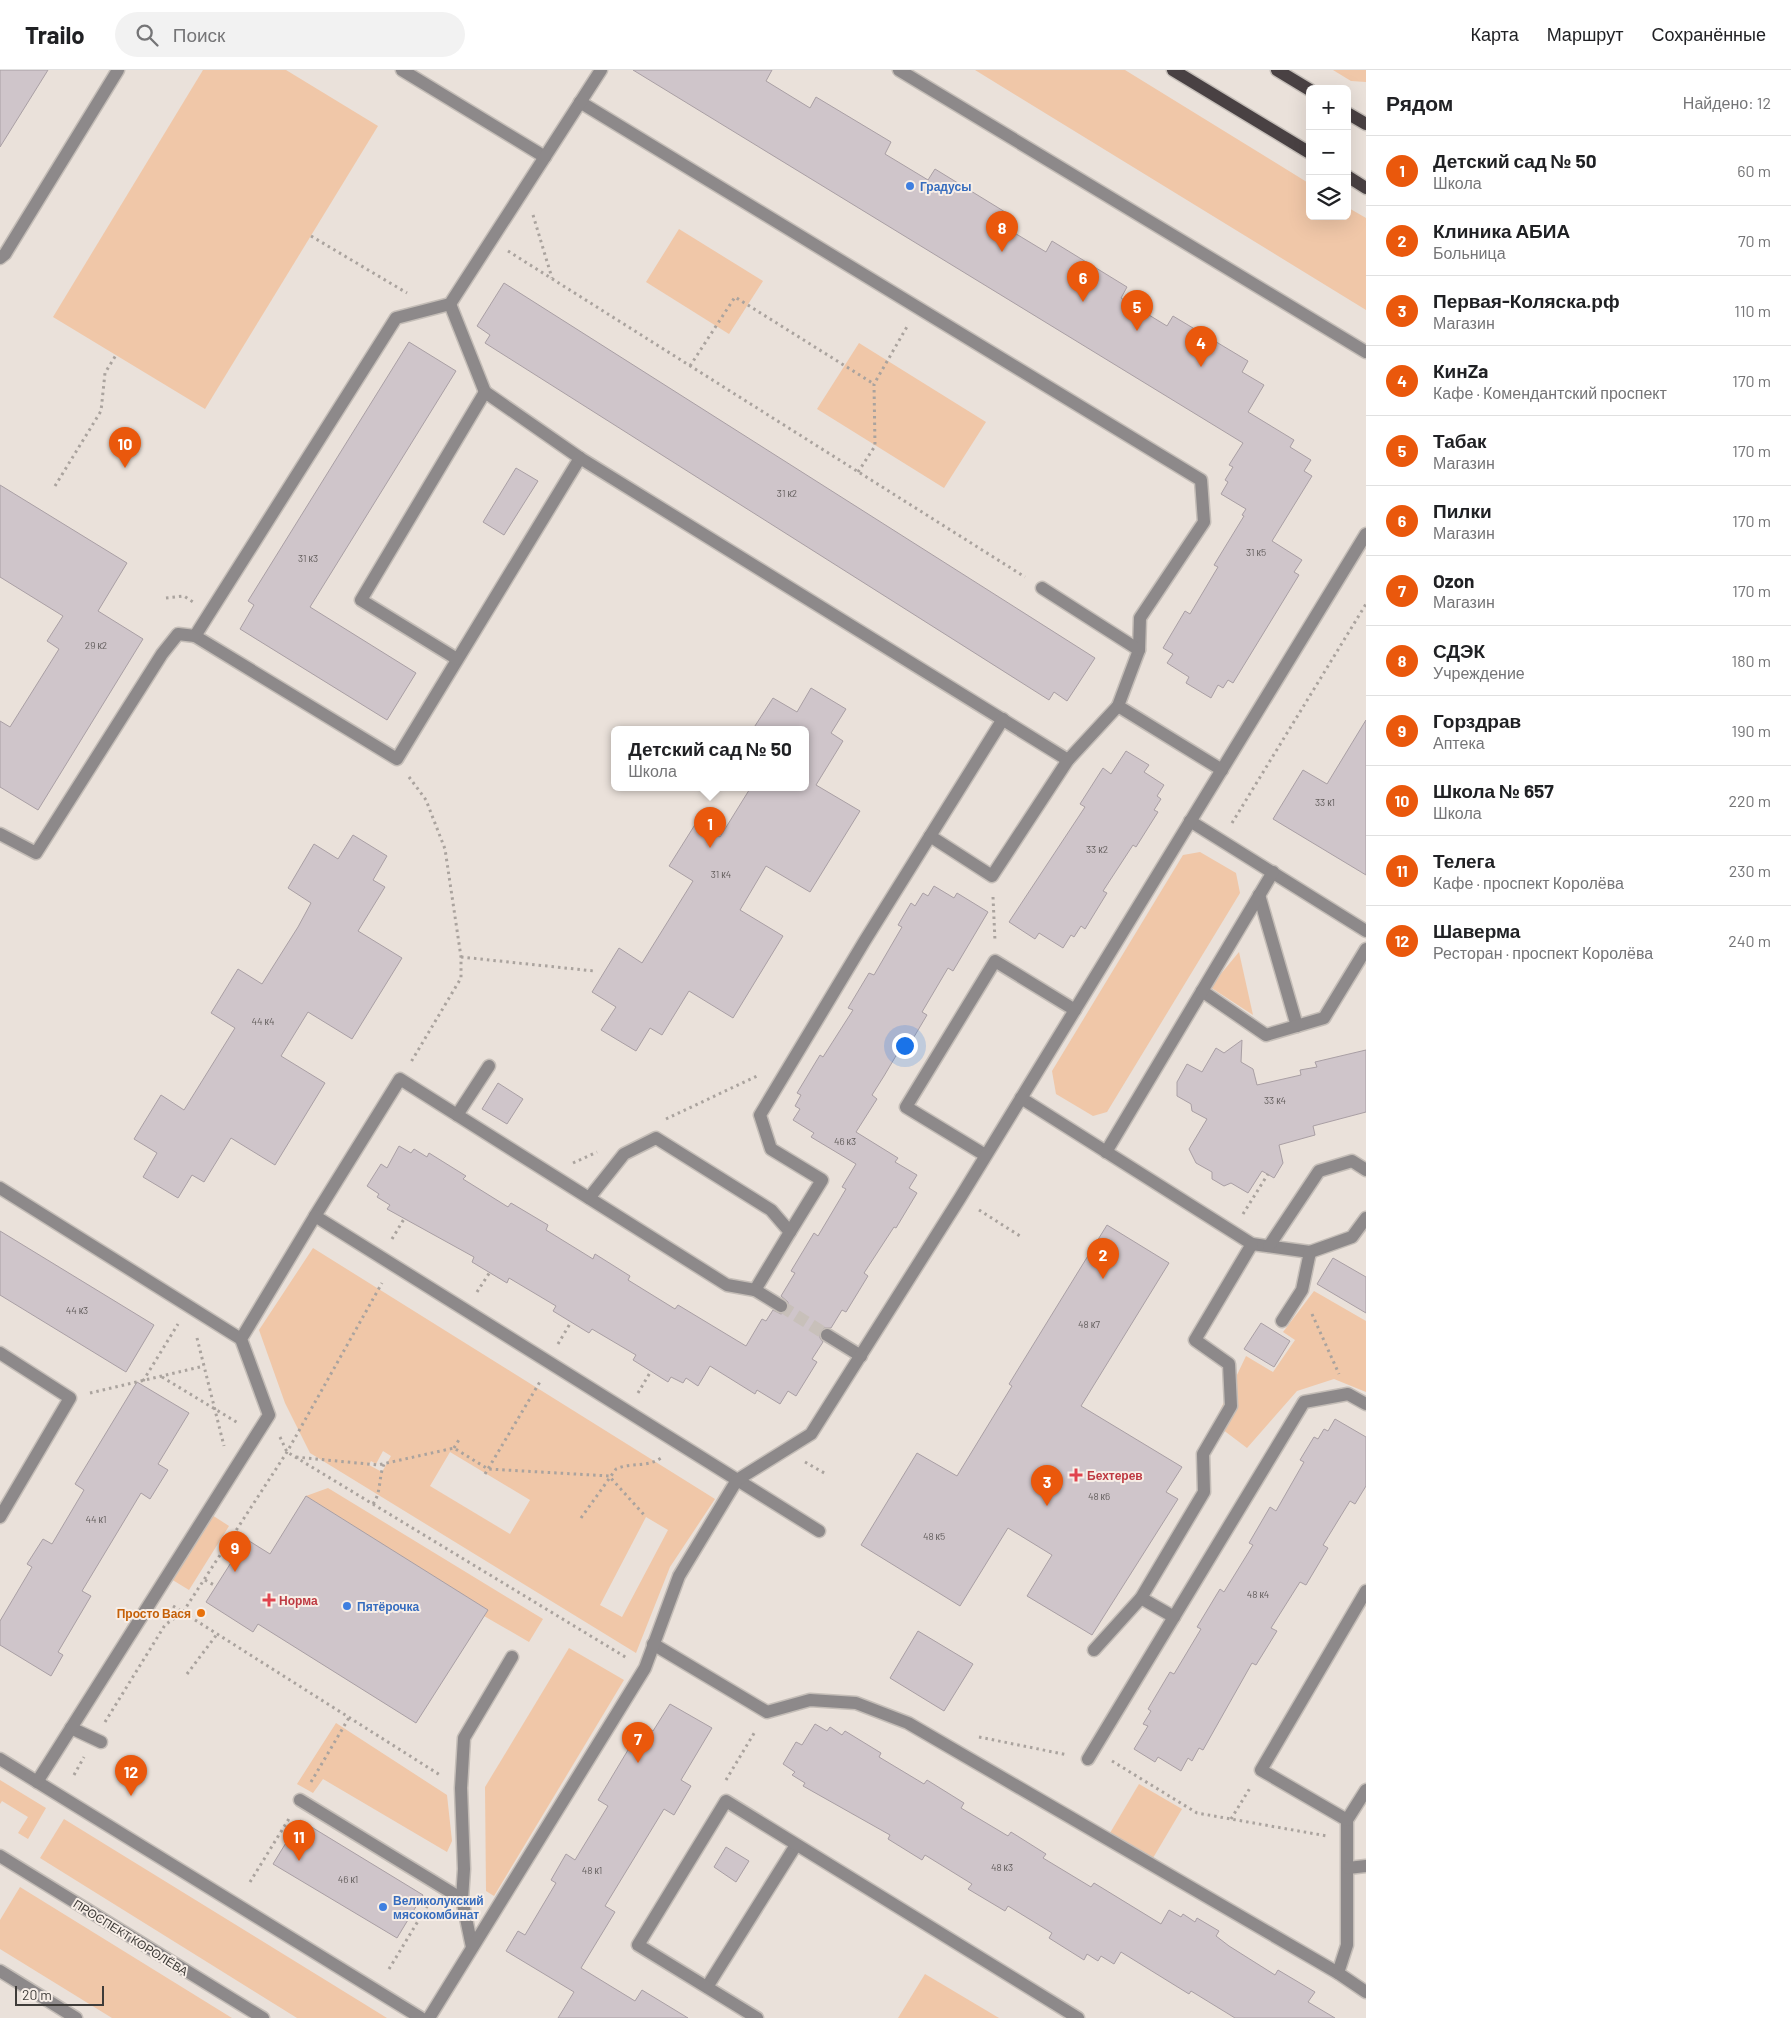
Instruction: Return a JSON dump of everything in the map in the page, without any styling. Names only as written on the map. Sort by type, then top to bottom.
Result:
[{"type":"main road","points":[[1174,70],[1306,151]]},
{"type":"main road","points":[[1277,70],[1306,88]]},
{"type":"main road","points":[[1351,115],[1366,124]]},
{"type":"main road","points":[[1351,179],[1366,188]]},
{"type":"street","points":[[0,258],[5,254],[118,70]]},
{"type":"street","points":[[402,70],[545,157]]},
{"type":"street","points":[[196,636],[396,318],[450,304],[601,70]]},
{"type":"street","points":[[899,70],[1366,352]]},
{"type":"street","points":[[580,102],[1201,480],[1204,522],[1140,618],[1139,650],[1118,706],[1068,760],[992,876],[930,836]]},
{"type":"street","points":[[450,304],[485,392],[580,458],[1068,760]]},
{"type":"street","points":[[457,659],[361,600],[485,392]]},
{"type":"street","points":[[0,834],[36,853],[162,654],[178,634],[196,636],[396,759],[580,458]]},
{"type":"street","points":[[429,2018],[645,1668],[679,1576],[736,1480],[811,1434],[1075,1010],[1366,534]]},
{"type":"street","points":[[1042,588],[1139,650]]},
{"type":"street","points":[[1118,706],[1222,770]]},
{"type":"street","points":[[755,1290],[822,1180],[771,1148],[760,1115],[1003,719]]},
{"type":"street","points":[[1190,820],[1366,931]]},
{"type":"street","points":[[1106,1152],[1273,872]]},
{"type":"street","points":[[1259,895],[1297,1026]]},
{"type":"street","points":[[1202,991],[1266,1034],[1324,1018],[1366,949]]},
{"type":"street","points":[[985,1155],[906,1108],[995,962],[1075,1010]]},
{"type":"street","points":[[457,1115],[488,1066]]},
{"type":"street","points":[[241,1339],[400,1079],[727,1285],[755,1290],[781,1306]]},
{"type":"street","points":[[1020,1098],[1079,1142],[1106,1152],[1252,1244],[1310,1252],[1352,1237],[1366,1218]]},
{"type":"street","points":[[589,1198],[624,1154],[656,1138],[771,1210],[790,1232]]},
{"type":"street","points":[[1269,1246],[1319,1171],[1352,1161],[1366,1170]]},
{"type":"street","points":[[0,1188],[241,1339],[269,1414],[38,1782]]},
{"type":"street","points":[[315,1216],[819,1532]]},
{"type":"street","points":[[1094,1650],[1141,1598],[1204,1492],[1203,1454],[1232,1406],[1229,1364],[1195,1340],[1252,1244]]},
{"type":"street","points":[[1282,1321],[1302,1290],[1310,1252]]},
{"type":"street","points":[[827,1335],[861,1356]]},
{"type":"street","points":[[0,1353],[70,1398],[0,1517]]},
{"type":"street","points":[[1088,1759],[1304,1402],[1348,1394],[1366,1404]]},
{"type":"street","points":[[1347,1820],[1261,1770],[1366,1591]]},
{"type":"street","points":[[1141,1598],[1174,1617]]},
{"type":"street","points":[[653,1644],[767,1712],[810,1700],[856,1703],[908,1723],[1366,1992]]},
{"type":"street","points":[[472,1947],[462,1899],[464,1869],[462,1788],[464,1738],[512,1656]]},
{"type":"street","points":[[71,1728],[98,1741]]},
{"type":"street","points":[[0,1759],[421,2018]]},
{"type":"street","points":[[1338,1974],[1347,1945],[1347,1820],[1366,1790]]},
{"type":"street","points":[[300,1800],[462,1899]]},
{"type":"street","points":[[757,2018],[638,1945],[726,1801],[1078,2018]]},
{"type":"street","points":[[707,1987],[796,1845]]},
{"type":"street","name":"ПРОСПЕКТ КОРОЛЁВА","points":[[0,1856],[263,2018]]},
{"type":"street","points":[[1348,1868],[1366,1866]]},
{"type":"street","points":[[0,1971],[76,2018]]},
{"type":"path","points":[[525,188],[552,279]]},
{"type":"path","points":[[310,236],[434,308]]},
{"type":"path","points":[[491,240],[1042,588]]},
{"type":"path","points":[[690,366],[734,297],[874,384]]},
{"type":"path","points":[[858,472],[875,446],[874,384],[918,308]]},
{"type":"path","points":[[55,486],[102,411],[105,373],[116,355]]},
{"type":"path","points":[[1221,840],[1366,604]]},
{"type":"path","points":[[396,759],[426,800],[445,849],[461,957],[461,978],[400,1079]]},
{"type":"path","points":[[992,876],[995,962]]},
{"type":"path","points":[[461,957],[594,970]]},
{"type":"path","points":[[659,1123],[758,1076]]},
{"type":"path","points":[[550,1174],[605,1148]]},
{"type":"path","points":[[1232,1231],[1268,1174]]},
{"type":"path","points":[[974,1207],[994,1217],[1020,1236]]},
{"type":"path","points":[[389,1244],[404,1219]]},
{"type":"path","points":[[74,1775],[98,1741],[165,1625],[183,1612],[287,1452],[392,1265]]},
{"type":"path","points":[[474,1296],[490,1272]]},
{"type":"path","points":[[1302,1290],[1348,1394]]},
{"type":"path","points":[[189,1306],[231,1474]]},
{"type":"path","points":[[143,1381],[189,1306]]},
{"type":"path","points":[[557,1347],[571,1322]]},
{"type":"path","points":[[70,1398],[204,1366]]},
{"type":"path","points":[[637,1396],[651,1371]]},
{"type":"path","points":[[161,1377],[256,1434]]},
{"type":"path","points":[[485,1474],[536,1388]]},
{"type":"path","points":[[269,1414],[287,1452],[645,1668]]},
{"type":"path","points":[[454,1448],[460,1438]]},
{"type":"path","points":[[295,1456],[369,1465],[454,1448],[488,1469],[609,1476],[646,1517]]},
{"type":"path","points":[[581,1518],[609,1476],[622,1466],[642,1466],[655,1461]]},
{"type":"path","points":[[373,1504],[378,1495],[380,1471],[385,1462]]},
{"type":"path","points":[[205,1580],[216,1586]]},
{"type":"path","points":[[155,1595],[462,1788]]},
{"type":"path","points":[[188,1674],[218,1634]]},
{"type":"path","points":[[726,1801],[721,1789],[767,1712]]},
{"type":"path","points":[[250,1882],[350,1716]]},
{"type":"path","points":[[974,1736],[1112,1762],[1197,1813],[1347,1840]]},
{"type":"path","points":[[1231,1819],[1261,1770]]},
{"type":"path","points":[[389,1969],[440,1886]]},
{"type":"shaded area","points":[[203,70],[286,70],[378,126],[205,409],[53,317]]},
{"type":"shaded area","points":[[975,70],[1125,70],[1306,182],[1306,220],[1351,220],[1351,209],[1366,218],[1366,310]]},
{"type":"shaded area","points":[[1333,70],[1366,70],[1366,82],[1351,81]]},
{"type":"shaded area","points":[[679,229],[763,281],[729,334],[646,282]]},
{"type":"shaded area","points":[[859,343],[986,422],[944,488],[817,409]]},
{"type":"shaded area","points":[[1200,852],[1236,873],[1240,893],[1107,1112],[1093,1116],[1056,1094],[1052,1071],[1183,855]]},
{"type":"shaded area","points":[[1239,952],[1253,1015],[1210,987]]},
{"type":"shaded area","points":[[313,1248],[715,1499],[670,1567],[636,1653],[310,1453],[285,1403],[259,1330]],"holes":[[[383,1451],[391,1456],[382,1472],[369,1465],[371,1461],[376,1464]],[[450,1452],[530,1500],[510,1534],[430,1486]],[[646,1517],[668,1530],[622,1617],[600,1605]]]},
{"type":"shaded area","points":[[1314,1291],[1366,1321],[1366,1392],[1334,1379],[1297,1391],[1247,1448],[1214,1423],[1246,1356],[1273,1372],[1295,1340],[1283,1332]]},
{"type":"shaded area","points":[[328,1488],[543,1619],[529,1642],[484,1616],[487,1610],[306,1496]]},
{"type":"shaded area","points":[[212,1515],[229,1526],[189,1590],[171,1579]]},
{"type":"shaded area","points":[[569,1648],[624,1680],[494,1896],[486,1891],[485,1787]]},
{"type":"shaded area","points":[[336,1723],[447,1795],[452,1841],[447,1852],[323,1779],[313,1793],[297,1784]]},
{"type":"shaded area","points":[[0,1780],[46,1808],[28,1839],[18,1833],[28,1817],[2,1801],[0,1804]]},
{"type":"shaded area","points":[[1139,1784],[1182,1809],[1153,1858],[1110,1833]]},
{"type":"shaded area","points":[[64,1819],[387,2018],[297,2018],[40,1858]]},
{"type":"shaded area","points":[[20,1887],[232,2018],[112,2018],[0,1949],[0,1920]]},
{"type":"shaded area","points":[[925,1974],[999,2018],[898,2018]]},
{"type":"building","points":[[0,70],[48,70],[0,147]]},
{"type":"building","points":[[633,70],[772,70],[766,81],[810,108],[816,97],[891,142],[885,154],[928,180],[935,169],[1010,215],[1003,226],[1046,252],[1052,241],[1127,287],[1121,298],[1167,326],[1173,316],[1248,361],[1242,372],[1264,385],[1248,412],[1294,440],[1290,447],[1311,460],[1304,471],[1312,476],[1272,541],[1302,560],[1294,572],[1299,575],[1233,683],[1228,680],[1223,688],[1218,685],[1211,698],[1186,683],[1189,677],[1167,663],[1173,654],[1163,648],[1185,611],[1190,614],[1218,567],[1214,565],[1244,516],[1242,515],[1246,509],[1221,494],[1228,482],[1225,480],[1233,467],[1229,465],[1243,443]]},
{"type":"building","points":[[504,283],[1095,658],[1067,701],[1054,692],[1049,700],[485,343],[490,335],[477,326]]},
{"type":"building","points":[[409,342],[456,371],[310,607],[416,673],[387,720],[240,629],[254,605],[248,601]]},
{"type":"building","points":[[516,468],[538,481],[504,535],[483,522]]},
{"type":"building","points":[[0,485],[127,563],[98,611],[143,639],[38,810],[0,787],[0,721],[10,727],[59,649],[47,641],[63,616],[0,577]]},
{"type":"building","points":[[811,688],[846,709],[831,733],[843,741],[816,785],[860,811],[810,892],[766,866],[740,910],[783,936],[733,1018],[689,991],[662,1035],[650,1028],[636,1051],[601,1030],[616,1007],[592,992],[619,948],[642,963],[693,881],[669,866],[696,823],[720,837],[749,791],[809,791],[809,726],[755,726],[773,698],[797,712]]},
{"type":"building","points":[[1366,720],[1366,875],[1273,819],[1303,770],[1327,784]]},
{"type":"building","points":[[1126,751],[1149,765],[1144,772],[1164,785],[1157,796],[1161,799],[1154,810],[1158,812],[1136,847],[1133,845],[1103,891],[1107,893],[1085,929],[1081,926],[1074,937],[1071,935],[1063,948],[1039,933],[1035,939],[1009,922],[1085,807],[1080,804],[1103,768],[1111,774]]},
{"type":"building","points":[[353,835],[387,856],[373,880],[385,887],[358,931],[402,958],[352,1039],[308,1012],[281,1056],[325,1083],[275,1165],[231,1138],[204,1182],[192,1175],[178,1198],[143,1177],[157,1153],[134,1139],[161,1095],[184,1110],[235,1028],[211,1013],[238,969],[262,984],[298,927],[311,903],[288,888],[314,844],[338,859]]},
{"type":"building","points":[[934,886],[954,898],[957,893],[988,912],[953,971],[948,968],[922,1012],[927,1015],[905,1052],[900,1049],[872,1095],[877,1099],[856,1132],[898,1158],[895,1162],[917,1175],[909,1188],[917,1193],[896,1228],[894,1227],[864,1273],[868,1276],[846,1312],[842,1310],[831,1328],[824,1328],[820,1331],[820,1338],[823,1342],[812,1359],[817,1362],[796,1396],[788,1391],[780,1404],[757,1390],[755,1394],[710,1366],[698,1386],[686,1378],[683,1383],[671,1377],[668,1382],[633,1360],[636,1355],[592,1329],[589,1333],[553,1311],[556,1306],[509,1278],[507,1283],[472,1262],[474,1257],[387,1209],[390,1205],[377,1197],[379,1194],[367,1186],[381,1164],[387,1168],[399,1146],[411,1153],[414,1149],[427,1157],[429,1153],[466,1176],[463,1179],[508,1207],[511,1203],[548,1225],[546,1230],[593,1259],[595,1254],[630,1276],[628,1280],[675,1309],[678,1305],[746,1346],[762,1319],[766,1321],[773,1310],[781,1314],[788,1310],[788,1302],[781,1296],[795,1273],[791,1271],[814,1233],[818,1236],[846,1189],[842,1187],[856,1164],[811,1137],[814,1133],[793,1120],[800,1109],[795,1106],[801,1095],[797,1093],[820,1055],[823,1057],[853,1010],[848,1008],[869,973],[874,975],[902,927],[898,925],[911,903],[915,906],[923,893],[928,896]]},
{"type":"building","points":[[1242,1040],[1241,1062],[1253,1069],[1257,1085],[1301,1075],[1300,1070],[1317,1067],[1315,1062],[1366,1050],[1366,1112],[1313,1126],[1315,1135],[1279,1145],[1283,1163],[1274,1178],[1262,1171],[1248,1193],[1231,1183],[1224,1186],[1212,1179],[1212,1172],[1196,1163],[1189,1149],[1207,1119],[1192,1111],[1191,1104],[1177,1096],[1177,1082],[1187,1064],[1202,1072],[1216,1048],[1224,1053]]},
{"type":"building","points":[[498,1083],[523,1099],[507,1124],[482,1109]]},
{"type":"building","points":[[1107,1225],[1169,1263],[1081,1406],[1182,1467],[1166,1492],[1178,1499],[1092,1635],[1027,1596],[1052,1555],[1008,1528],[960,1606],[861,1545],[917,1453],[957,1476],[1012,1386],[1009,1384]]},
{"type":"building","points":[[0,1231],[154,1325],[126,1372],[0,1295]]},
{"type":"building","points":[[1333,1258],[1366,1277],[1366,1313],[1317,1284]]},
{"type":"building","points":[[1261,1323],[1290,1341],[1274,1367],[1244,1349]]},
{"type":"building","points":[[137,1382],[189,1413],[158,1464],[168,1470],[150,1499],[141,1493],[82,1591],[91,1596],[58,1652],[63,1655],[51,1676],[0,1645],[0,1621],[32,1567],[27,1564],[43,1539],[52,1544],[84,1490],[75,1484]]},
{"type":"building","points":[[1335,1419],[1366,1437],[1366,1486],[1355,1504],[1350,1501],[1323,1545],[1328,1548],[1306,1585],[1300,1582],[1271,1628],[1277,1631],[1256,1665],[1252,1663],[1203,1750],[1199,1748],[1192,1761],[1188,1758],[1181,1771],[1158,1757],[1155,1762],[1134,1749],[1148,1726],[1143,1724],[1151,1711],[1148,1709],[1170,1672],[1174,1674],[1201,1629],[1197,1627],[1220,1589],[1224,1592],[1253,1545],[1249,1543],[1270,1507],[1276,1511],[1304,1462],[1300,1460],[1314,1437],[1318,1439],[1324,1429],[1328,1431]]},
{"type":"building","name":"Пятёрочка","points":[[306,1496],[488,1610],[416,1723],[258,1624],[253,1632],[206,1602],[246,1539],[270,1554]]},
{"type":"building","points":[[918,1631],[973,1664],[944,1711],[890,1678]]},
{"type":"building","points":[[670,1704],[712,1728],[681,1780],[691,1786],[674,1815],[664,1809],[605,1906],[615,1912],[581,1968],[635,2001],[642,1990],[688,2018],[558,2018],[574,1992],[506,1951],[518,1931],[525,1935],[556,1883],[551,1880],[566,1854],[575,1860],[608,1806],[598,1800],[643,1725],[653,1731]]},
{"type":"building","points":[[815,1724],[827,1731],[830,1727],[842,1735],[845,1731],[881,1753],[879,1757],[924,1784],[927,1780],[964,1803],[961,1808],[1008,1836],[1011,1832],[1046,1854],[1043,1858],[1091,1887],[1094,1883],[1161,1924],[1169,1910],[1181,1917],[1183,1914],[1195,1922],[1197,1918],[1219,1931],[1216,1936],[1229,1946],[1275,1975],[1278,1970],[1315,1992],[1308,2002],[1335,2018],[1235,2018],[1191,1991],[1189,1994],[1121,1952],[1114,1964],[1101,1956],[1098,1961],[1087,1954],[1084,1960],[1049,1938],[1052,1933],[1008,1906],[1005,1911],[968,1889],[972,1884],[925,1855],[922,1860],[888,1839],[890,1835],[803,1786],[805,1783],[792,1775],[795,1772],[783,1764],[796,1742],[802,1745]]},
{"type":"building","points":[[300,1820],[423,1895],[397,1938],[273,1864]]},
{"type":"building","points":[[726,1847],[749,1861],[736,1882],[714,1867]]},
{"type":"tunnel","points":[[781,1306],[827,1335]]},
{"type":"place","name":"Градусы","points":[[910,186]]},
{"type":"place","name":"СДЭК","points":[[1002,252]]},
{"type":"place","name":"Пилки","points":[[1083,302]]},
{"type":"place","name":"Табак","points":[[1137,331]]},
{"type":"place","name":"КинZa","points":[[1201,367]]},
{"type":"place","name":"Школа № 657","points":[[125,468]]},
{"type":"place","name":"Детский сад № 50","points":[[710,848]]},
{"type":"place","name":"Клиника АБИА","points":[[1103,1279]]},
{"type":"place","name":"Бехтерев","points":[[1076,1475]]},
{"type":"place","name":"Первая-Коляска.рф","points":[[1047,1506]]},
{"type":"place","name":"Горздрав","points":[[235,1572]]},
{"type":"place","name":"Норма","points":[[269,1600]]},
{"type":"place","name":"Пятёрочка","points":[[347,1606]]},
{"type":"place","name":"Просто Вася","points":[[201,1613]]},
{"type":"place","name":"Ozon","points":[[638,1763]]},
{"type":"place","name":"Шаверма","points":[[131,1796]]},
{"type":"place","name":"Телега","points":[[299,1861]]},
{"type":"place","name":"Великолукский мясокомбинат","points":[[383,1907]]}]
